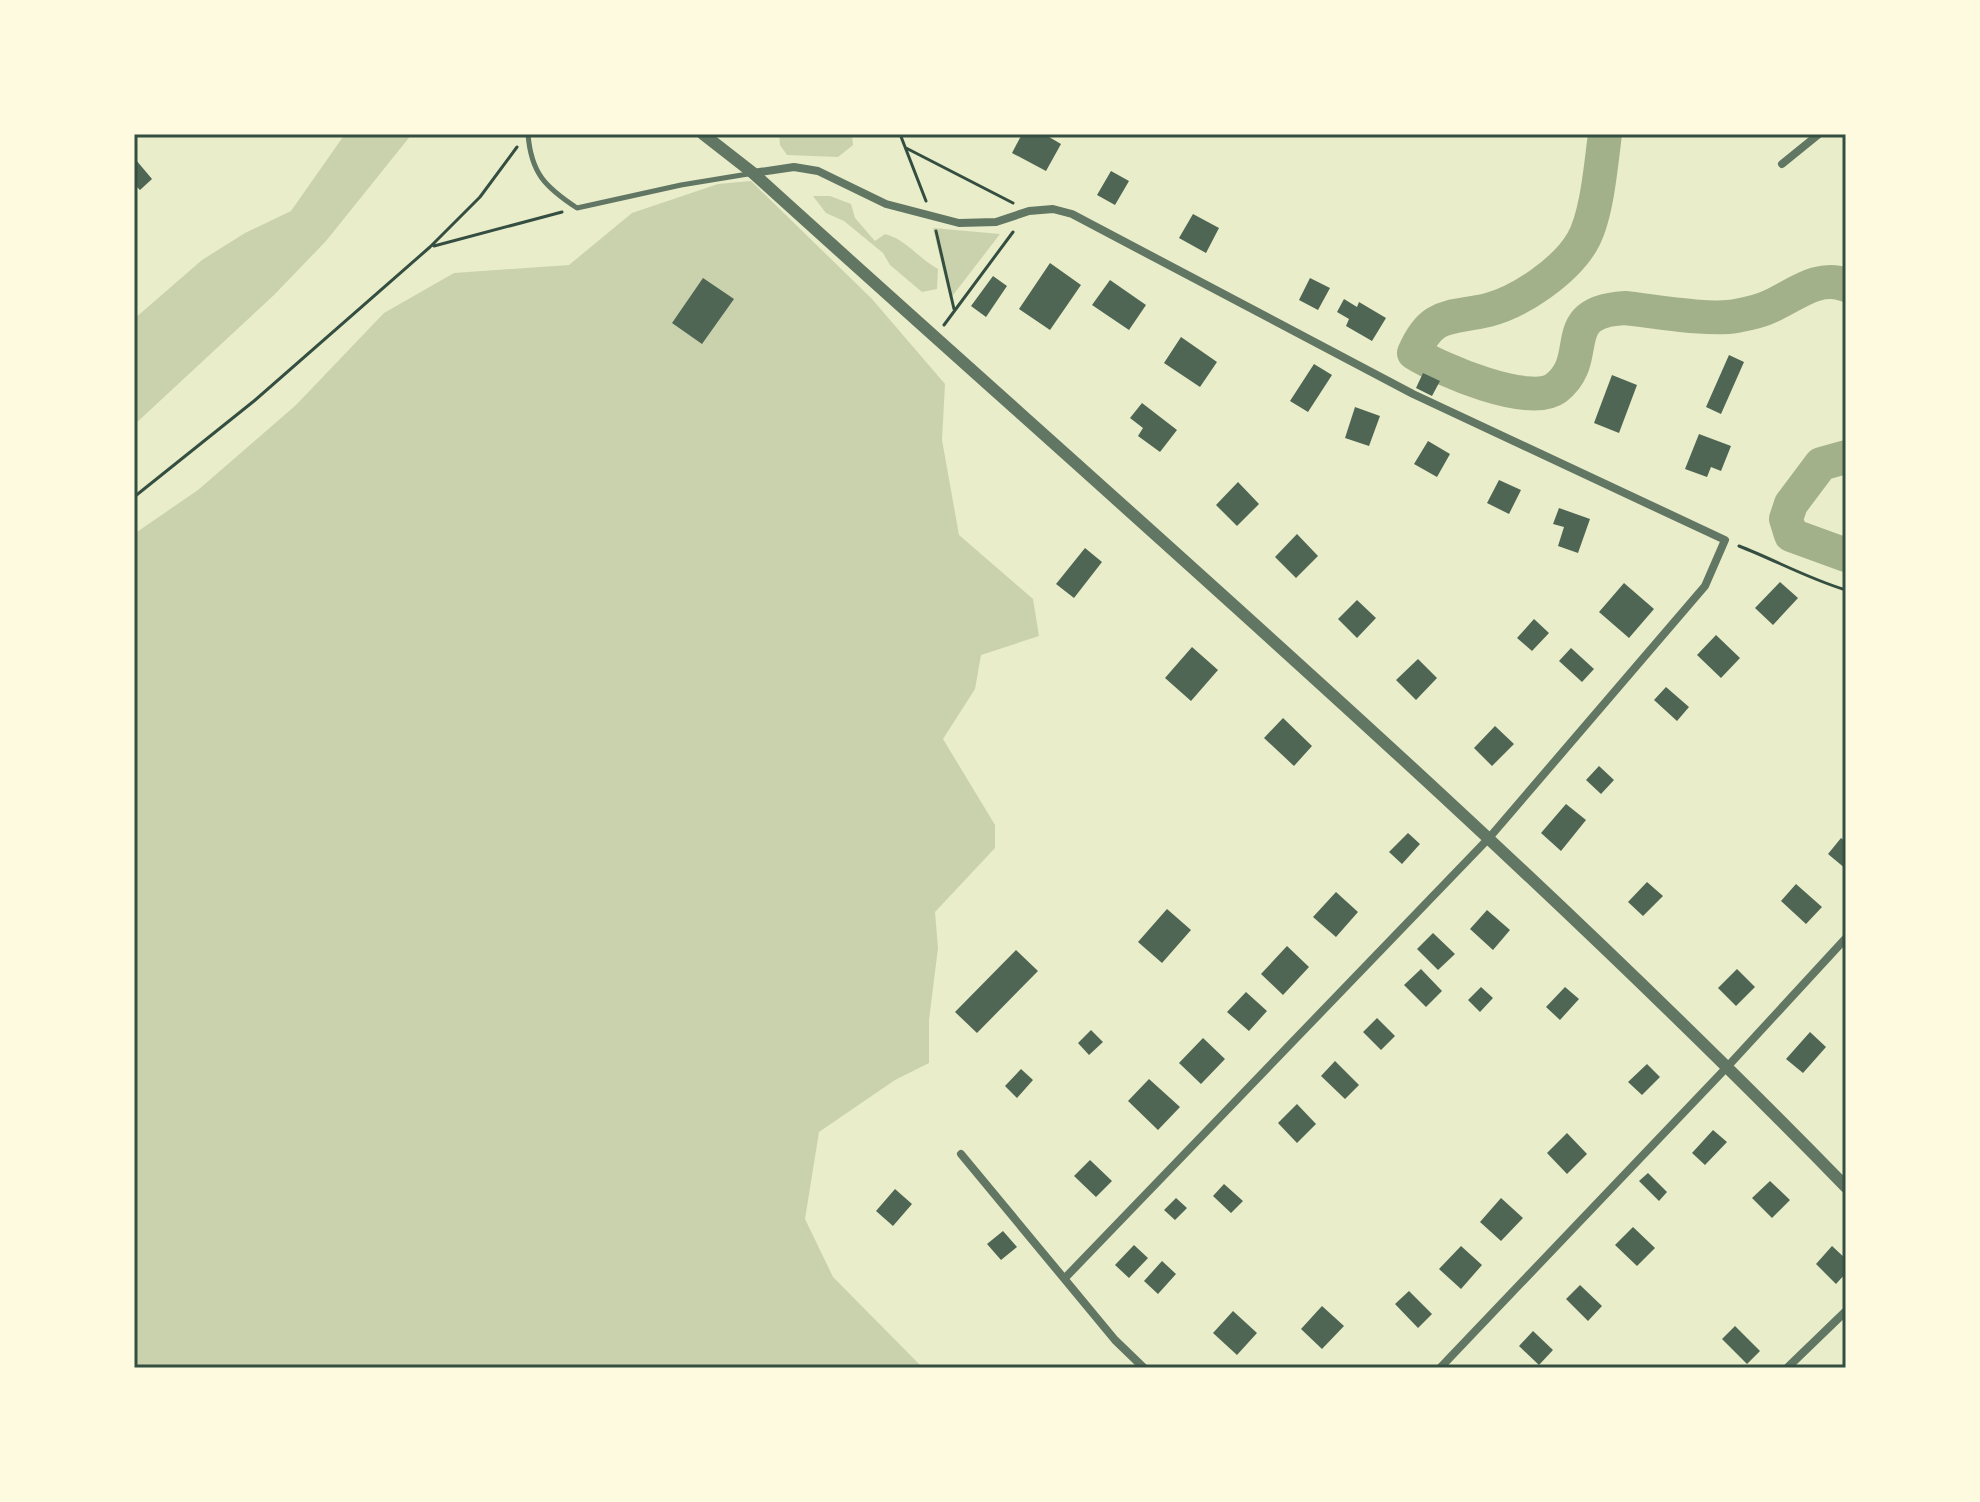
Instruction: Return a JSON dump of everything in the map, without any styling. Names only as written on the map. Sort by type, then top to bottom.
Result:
[{"type":"street","points":[[703,134],[753,173],[1489,838],[1728,1066],[1846,1187]]},
{"type":"street","points":[[1782,164],[1819,134]]},
{"type":"street","points":[[753,173],[794,167],[818,171],[886,204],[959,223],[996,222],[1029,211],[1053,209],[1072,214],[1413,394],[1725,540],[1705,586],[1489,838],[1065,1278]]},
{"type":"street","points":[[1440,1368],[1846,938]]},
{"type":"street","points":[[961,1154],[1115,1340],[1144,1368]]},
{"type":"street","points":[[1787,1368],[1846,1311]]},
{"type":"lane","points":[[528,134],[529,156],[541,180],[577,208],[753,173]]},
{"type":"path","points":[[134,497],[254,401],[430,247],[480,197],[517,147]]},
{"type":"path","points":[[906,148],[1029,211],[935,338]]},
{"type":"path","points":[[430,247],[577,208]]},
{"type":"path","points":[[1725,540],[1805,576],[1846,590]]},
{"type":"green space","points":[[345,134],[412,134],[326,241],[274,295],[134,425],[134,319],[202,260],[245,233],[291,211]]},
{"type":"green space","points":[[779,134],[852,134],[853,145],[838,157],[787,155],[780,145]]},
{"type":"green space","points":[[751,181],[872,299],[945,384],[942,440],[959,535],[1033,599],[1039,636],[981,655],[975,689],[943,739],[995,825],[995,848],[935,912],[938,948],[929,1020],[929,1063],[895,1080],[819,1132],[805,1219],[833,1277],[923,1368],[134,1368],[134,534],[198,490],[296,405],[384,313],[454,273],[569,265],[632,213],[718,184]]},
{"type":"green space","points":[[813,196],[830,196],[851,204],[855,218],[875,241],[885,234],[893,237],[938,269],[937,289],[922,292],[890,265],[883,253],[844,221],[826,213]]},
{"type":"green space","points":[[933,228],[1000,234],[950,299]]},
{"type":"building","points":[[1022,134],[1044,134],[1061,144],[1046,171],[1012,153]]},
{"type":"building","points":[[136,160],[152,179],[140,190],[134,184]]},
{"type":"building","points":[[1111,171],[1129,181],[1115,205],[1097,195]]},
{"type":"building","points":[[1193,214],[1219,228],[1206,253],[1179,238]]},
{"type":"building","points":[[1050,263],[1081,285],[1050,330],[1019,309]]},
{"type":"building","points":[[993,276],[1007,286],[986,317],[971,306]]},
{"type":"building","points":[[703,278],[734,299],[702,344],[672,323]]},
{"type":"building","points":[[1310,278],[1330,288],[1318,310],[1299,300]]},
{"type":"building","points":[[1110,280],[1146,305],[1129,330],[1092,305]]},
{"type":"building","points":[[1344,299],[1357,307],[1359,302],[1386,318],[1372,341],[1346,326],[1349,319],[1337,312]]},
{"type":"building","points":[[1181,337],[1217,362],[1200,387],[1164,363]]},
{"type":"building","points":[[1729,355],[1744,362],[1721,414],[1706,407]]},
{"type":"building","points":[[1314,364],[1332,375],[1308,412],[1290,401]]},
{"type":"building","points":[[1423,373],[1440,381],[1432,396],[1416,388]]},
{"type":"building","points":[[1612,375],[1637,385],[1619,433],[1594,423]]},
{"type":"building","points":[[1142,403],[1177,430],[1160,452],[1138,436],[1143,428],[1130,418]]},
{"type":"building","points":[[1355,407],[1380,416],[1369,446],[1345,438]]},
{"type":"building","points":[[1699,434],[1731,446],[1721,471],[1711,467],[1707,477],[1685,469]]},
{"type":"building","points":[[1428,441],[1450,454],[1437,477],[1414,464]]},
{"type":"building","points":[[1499,480],[1521,490],[1509,514],[1487,503]]},
{"type":"building","points":[[1238,482],[1259,504],[1237,526],[1216,505]]},
{"type":"building","points":[[1559,508],[1590,519],[1578,553],[1558,546],[1564,527],[1553,524]]},
{"type":"building","points":[[1297,534],[1318,556],[1296,578],[1275,557]]},
{"type":"building","points":[[1085,548],[1102,562],[1074,598],[1056,584]]},
{"type":"building","points":[[1780,582],[1798,598],[1773,625],[1755,608]]},
{"type":"building","points":[[1624,583],[1654,609],[1629,638],[1599,612]]},
{"type":"building","points":[[1357,600],[1376,618],[1357,638],[1338,619]]},
{"type":"building","points":[[1534,619],[1549,633],[1532,651],[1517,638]]},
{"type":"building","points":[[1716,635],[1740,658],[1721,678],[1697,655]]},
{"type":"building","points":[[1192,647],[1218,670],[1191,701],[1165,678]]},
{"type":"building","points":[[1571,648],[1594,669],[1582,682],[1559,661]]},
{"type":"building","points":[[1418,659],[1437,678],[1416,700],[1396,680]]},
{"type":"building","points":[[1666,687],[1689,707],[1677,721],[1654,700]]},
{"type":"building","points":[[1283,718],[1312,746],[1294,766],[1264,738]]},
{"type":"building","points":[[1495,726],[1514,744],[1492,766],[1474,748]]},
{"type":"building","points":[[1599,766],[1614,780],[1601,794],[1586,780]]},
{"type":"building","points":[[1566,804],[1586,820],[1561,851],[1541,833]]},
{"type":"building","points":[[1408,833],[1420,844],[1402,864],[1389,852]]},
{"type":"building","points":[[1841,838],[1846,842],[1846,869],[1828,854]]},
{"type":"building","points":[[1647,882],[1663,896],[1643,916],[1628,902]]},
{"type":"building","points":[[1796,884],[1822,907],[1806,924],[1781,901]]},
{"type":"building","points":[[1336,892],[1358,912],[1336,937],[1313,917]]},
{"type":"building","points":[[1167,909],[1191,930],[1162,963],[1138,942]]},
{"type":"building","points":[[1487,910],[1510,930],[1493,950],[1470,929]]},
{"type":"building","points":[[1433,933],[1455,954],[1438,970],[1417,949]]},
{"type":"building","points":[[1287,946],[1309,967],[1283,995],[1261,974]]},
{"type":"building","points":[[1016,950],[1038,971],[977,1033],[955,1012]]},
{"type":"building","points":[[1421,969],[1442,991],[1426,1007],[1404,985]]},
{"type":"building","points":[[1737,969],[1755,987],[1736,1006],[1718,988]]},
{"type":"building","points":[[1481,987],[1493,998],[1480,1012],[1468,1000]]},
{"type":"building","points":[[1565,987],[1579,999],[1560,1020],[1546,1007]]},
{"type":"building","points":[[1246,992],[1267,1011],[1249,1031],[1227,1012]]},
{"type":"building","points":[[1377,1018],[1395,1036],[1381,1050],[1363,1032]]},
{"type":"building","points":[[1091,1030],[1103,1042],[1089,1055],[1078,1043]]},
{"type":"building","points":[[1810,1032],[1826,1047],[1803,1073],[1786,1059]]},
{"type":"building","points":[[1203,1038],[1225,1059],[1201,1084],[1179,1063]]},
{"type":"building","points":[[1335,1061],[1359,1085],[1345,1099],[1321,1076]]},
{"type":"building","points":[[1647,1064],[1660,1077],[1642,1095],[1628,1082]]},
{"type":"building","points":[[1021,1069],[1033,1080],[1017,1098],[1005,1086]]},
{"type":"building","points":[[1149,1079],[1180,1107],[1158,1130],[1128,1101]]},
{"type":"building","points":[[1297,1104],[1316,1124],[1297,1143],[1278,1123]]},
{"type":"building","points":[[1713,1130],[1727,1142],[1705,1165],[1692,1153]]},
{"type":"building","points":[[1567,1133],[1587,1154],[1567,1174],[1547,1153]]},
{"type":"building","points":[[1090,1160],[1112,1181],[1096,1197],[1074,1176]]},
{"type":"building","points":[[1648,1173],[1667,1192],[1659,1201],[1639,1181]]},
{"type":"building","points":[[1770,1181],[1790,1200],[1772,1218],[1752,1198]]},
{"type":"building","points":[[1224,1184],[1243,1201],[1231,1213],[1213,1196]]},
{"type":"building","points":[[895,1189],[912,1204],[893,1226],[876,1211]]},
{"type":"building","points":[[1176,1198],[1187,1208],[1175,1220],[1164,1210]]},
{"type":"building","points":[[1501,1198],[1523,1218],[1501,1241],[1480,1222]]},
{"type":"building","points":[[1633,1227],[1655,1248],[1637,1266],[1615,1245]]},
{"type":"building","points":[[1003,1231],[1017,1247],[1001,1260],[987,1244]]},
{"type":"building","points":[[1134,1245],[1148,1258],[1129,1278],[1115,1265]]},
{"type":"building","points":[[1461,1246],[1482,1265],[1461,1289],[1439,1269]]},
{"type":"building","points":[[1832,1246],[1846,1259],[1846,1273],[1836,1284],[1816,1264]]},
{"type":"building","points":[[1162,1261],[1176,1274],[1158,1294],[1144,1281]]},
{"type":"building","points":[[1580,1285],[1602,1306],[1588,1321],[1566,1299]]},
{"type":"building","points":[[1409,1291],[1432,1314],[1418,1328],[1395,1304]]},
{"type":"building","points":[[1322,1306],[1344,1326],[1322,1349],[1301,1329]]},
{"type":"building","points":[[1233,1311],[1257,1333],[1237,1355],[1213,1333]]},
{"type":"building","points":[[1735,1326],[1760,1351],[1747,1364],[1722,1339]]},
{"type":"building","points":[[1533,1331],[1553,1350],[1539,1365],[1519,1346]]},
{"type":"waterway","points":[[1605,134],[1591,219],[1582,242],[1565,264],[1541,284],[1501,306],[1435,323],[1414,353],[1485,384],[1506,390],[1543,393],[1556,388],[1567,376],[1582,327],[1603,311],[1625,308],[1696,316],[1736,316],[1767,308],[1817,284],[1836,282],[1846,285]]},
{"type":"waterway","points":[[1846,457],[1821,464],[1791,504],[1786,519],[1791,535],[1846,555]]}]
